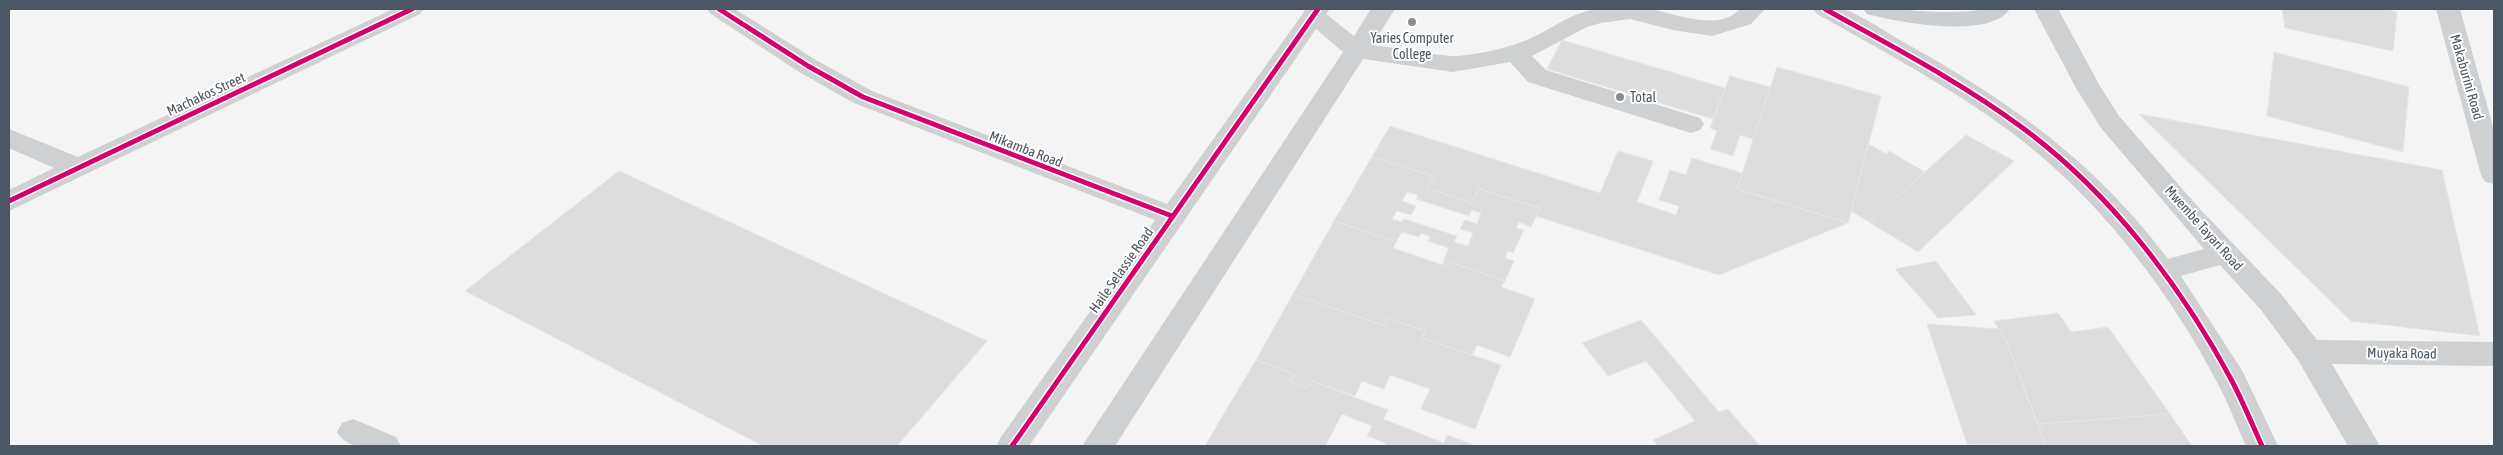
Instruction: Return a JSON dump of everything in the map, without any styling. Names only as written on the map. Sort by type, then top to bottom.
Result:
[{"type":"main road","points":[[1875,9],[1910,16],[1955,19],[1975,16],[1998,9]]},
{"type":"street","name":"Machakos Street","points":[[9,201],[412,9]]},
{"type":"street","name":"Mikamba Road","points":[[719,9],[789,56],[863,97],[1172,216]]},
{"type":"street","points":[[1098,446],[1383,9]]},
{"type":"street","points":[[1315,12],[1356,50],[1453,64],[1516,53],[1539,44],[1579,22],[1630,10],[1673,24],[1712,28],[1743,19],[1753,9]]},
{"type":"street","points":[[1825,9],[1961,86],[2046,146],[2082,179],[2161,271],[2197,322],[2232,381],[2262,446]]},
{"type":"street","name":"Mwembe Tayari Road","points":[[2046,9],[2088,88],[2110,122],[2189,215],[2227,253],[2271,302],[2309,352],[2364,446]]},
{"type":"street","name":"Makaburini Road","points":[[2448,9],[2494,175]]},
{"type":"street","name":"Haile Selassie Road","points":[[1012,446],[1315,12]]},
{"type":"street","points":[[1516,53],[1538,76],[1691,124]]},
{"type":"street","points":[[9,138],[78,168]]},
{"type":"street","points":[[2161,271],[2227,253]]},
{"type":"street","name":"Muyaka Road","points":[[2309,352],[2494,354]]},
{"type":"street","points":[[353,432],[385,446]]},
{"type":"building","points":[[2282,9],[2382,9],[2397,12],[2393,51],[2285,28]]},
{"type":"building","points":[[1562,40],[1725,88],[1713,119],[1547,69]]},
{"type":"building","points":[[2274,52],[2409,87],[2403,152],[2267,116]]},
{"type":"building","points":[[1777,67],[1881,96],[1848,223],[1737,189]]},
{"type":"building","points":[[1730,76],[1770,87],[1753,139],[1740,135],[1733,156],[1710,149],[1717,131],[1710,128]]},
{"type":"building","points":[[2139,114],[2442,170],[2480,336],[2351,321]]},
{"type":"building","points":[[1390,126],[1600,193],[1618,151],[1653,161],[1637,202],[1676,215],[1679,206],[1659,200],[1670,170],[1686,175],[1692,158],[1742,173],[1737,189],[1848,223],[1719,275],[1536,216],[1540,208],[1479,189],[1471,203],[1427,188],[1434,176],[1372,157]]},
{"type":"building","points":[[1966,135],[2014,161],[1918,252],[1869,222]]},
{"type":"building","points":[[1868,144],[1886,154],[1889,151],[1925,172],[1869,222],[1851,211]]},
{"type":"building","points":[[1372,157],[1434,176],[1427,188],[1471,203],[1479,189],[1540,208],[1531,227],[1519,222],[1516,228],[1524,230],[1513,253],[1508,251],[1505,258],[1514,261],[1505,281],[1444,260],[1449,248],[1428,241],[1430,237],[1421,233],[1419,237],[1402,232],[1396,242],[1334,221]],"holes":[[[1407,192],[1418,195],[1416,199],[1469,216],[1472,210],[1481,213],[1477,224],[1465,220],[1460,229],[1473,233],[1468,246],[1454,242],[1457,236],[1404,219],[1402,222],[1392,219],[1397,211],[1411,215],[1416,206],[1402,201]]]},
{"type":"building","points":[[619,171],[987,341],[897,446],[763,446],[465,291]]},
{"type":"building","points":[[1334,221],[1396,242],[1393,248],[1443,265],[1444,260],[1505,281],[1501,287],[1535,299],[1510,357],[1477,345],[1472,355],[1422,338],[1425,331],[1388,318],[1385,326],[1293,294]]},
{"type":"building","points":[[1936,261],[1976,315],[1938,318],[1895,269]]},
{"type":"building","points":[[1293,294],[1385,326],[1388,318],[1425,331],[1422,338],[1501,365],[1475,429],[1421,409],[1430,389],[1390,375],[1384,389],[1362,381],[1355,396],[1312,381],[1308,388],[1290,381],[1294,374],[1256,360]]},
{"type":"building","points":[[2058,313],[2071,332],[2108,327],[2170,414],[2038,424],[2006,341],[1994,321]]},
{"type":"building","points":[[1641,320],[1719,412],[1728,409],[1760,446],[1658,446],[1653,440],[1695,421],[1646,361],[1608,376],[1582,343]]},
{"type":"building","points":[[1927,324],[1999,329],[2006,341],[2046,446],[1967,444]]},
{"type":"building","points":[[1256,360],[1294,374],[1290,381],[1308,388],[1312,381],[1388,410],[1383,419],[1444,443],[1447,435],[1472,444],[1471,446],[1385,446],[1386,443],[1367,436],[1372,426],[1342,414],[1325,446],[1205,446]]},
{"type":"building","points":[[2170,414],[2192,446],[2046,446],[2038,424]]},
{"type":"cycle path","points":[[9,201],[412,9]]},
{"type":"cycle path","points":[[719,9],[808,66],[863,97],[1172,216]]},
{"type":"cycle path","points":[[1012,446],[1318,9]]},
{"type":"cycle path","points":[[1825,9],[1911,56],[1995,108],[2047,147],[2074,171],[2100,197],[2150,255],[2173,286],[2232,381],[2262,446]]},
{"type":"place","name":"Yaries Computer College","points":[[1412,22]]},
{"type":"place","name":"Total","points":[[1620,97]]}]
